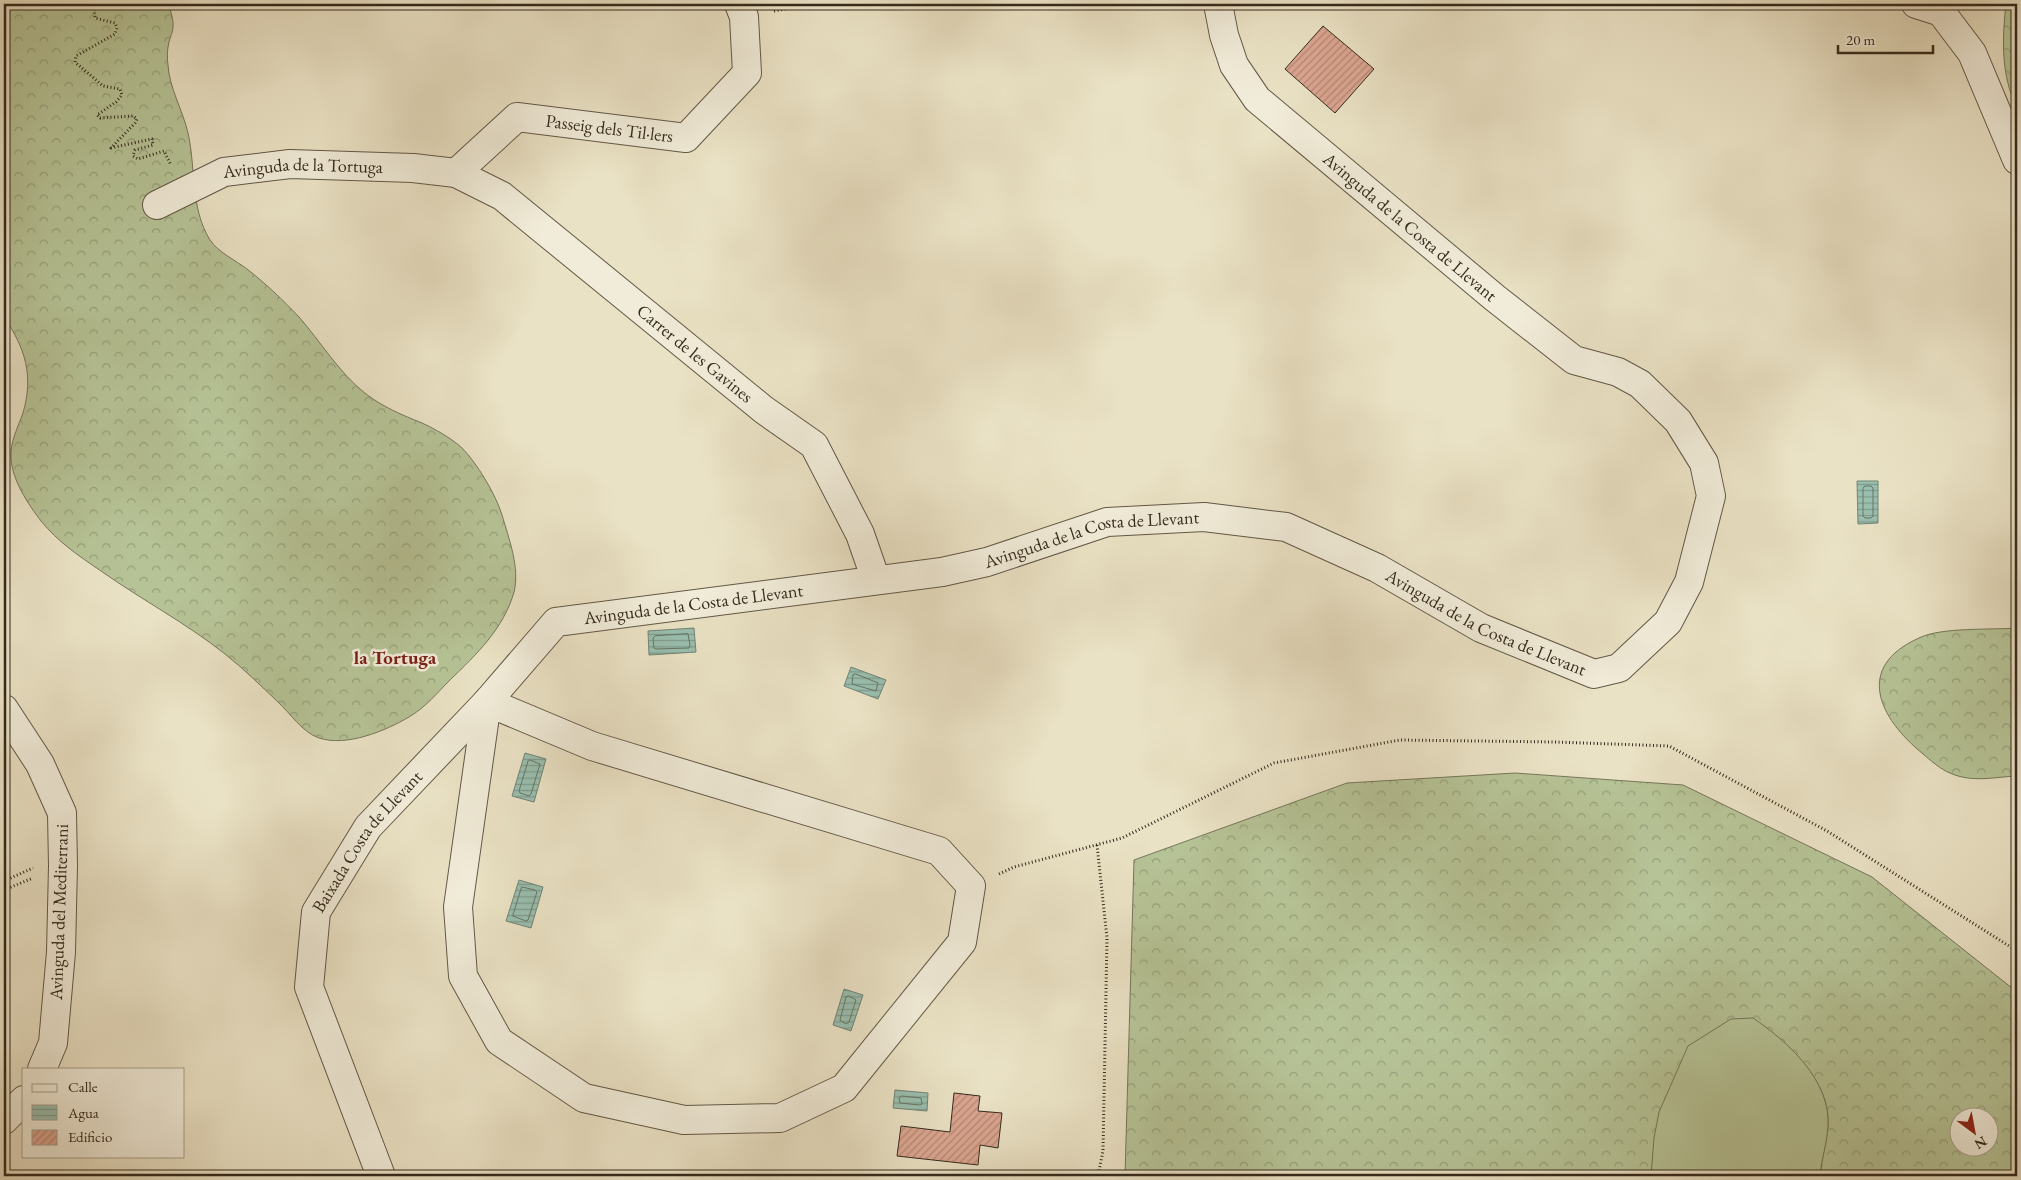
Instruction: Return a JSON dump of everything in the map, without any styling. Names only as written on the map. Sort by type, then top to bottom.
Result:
[{"type":"street","name":"Avinguda de la Costa de Llevant","points":[[487,702],[556,622],[942,572],[987,562],[1107,522],[1204,517],[1286,527],[1377,568],[1481,628],[1594,674],[1618,668],[1668,622],[1689,582],[1711,496],[1704,463],[1678,421],[1640,384],[1618,372],[1574,360],[1495,298],[1258,99],[1234,65],[1224,35],[1218,4]]},
{"type":"street","points":[[1916,4],[1941,12],[1972,53],[2017,160]]},
{"type":"street","name":"Passeig dels Til·lers","points":[[456,173],[517,117],[686,138],[747,72],[742,10]]},
{"type":"street","name":"Avinguda de la Tortuga","points":[[157,205],[224,172],[290,164],[413,168],[456,173]]},
{"type":"street","name":"Carrer de les Gavines","points":[[456,173],[502,196],[764,410],[814,445],[860,534],[876,580]]},
{"type":"street","points":[[487,702],[592,746],[939,851],[971,886],[962,942],[844,1088],[780,1118],[684,1120],[584,1098],[499,1041],[463,976],[458,907],[487,702]]},
{"type":"street","name":"Baixada Costa de Llevant","points":[[381,1176],[309,987],[316,912],[368,827],[487,702]]},
{"type":"street","name":"Avinguda del Mediterrani","points":[[4,709],[40,764],[62,813],[61,952],[53,1043],[42,1068]]},
{"type":"street","points":[[4,1120],[22,1102]]},
{"type":"path","points":[[99,4],[94,10],[95,18],[115,23],[117,28],[115,34],[76,56],[74,62],[104,86],[120,89],[122,94],[116,102],[97,115],[100,118],[132,116],[137,119],[111,148],[152,139],[153,145],[135,150],[133,156],[138,159],[164,151],[175,173]]},
{"type":"path","points":[[742,10],[812,4]]},
{"type":"path","points":[[971,886],[1014,868],[1122,838],[1181,807],[1274,763],[1400,740],[1669,746],[1828,831],[2017,951]]},
{"type":"path","points":[[1097,845],[1107,938],[1103,1151],[1098,1176]]},
{"type":"path","points":[[4,881],[39,866]]},
{"type":"path","points":[[4,890],[35,877]]},
{"type":"green space","points":[[4,4],[169,4],[173,31],[169,40],[167,60],[169,73],[188,133],[199,215],[210,240],[222,252],[247,269],[287,304],[356,386],[386,407],[427,425],[453,441],[468,454],[485,480],[499,507],[515,563],[514,592],[503,617],[488,640],[431,700],[409,717],[377,732],[353,739],[330,740],[319,738],[307,732],[278,702],[225,654],[77,554],[48,529],[31,507],[14,475],[11,458],[13,440],[23,413],[28,386],[26,362],[17,340],[4,317]]},
{"type":"green space","points":[[2006,4],[2017,4],[2017,108],[2005,70],[2004,31]]},
{"type":"green space","points":[[2017,628],[2017,776],[1975,779],[1958,776],[1946,771],[1907,739],[1894,724],[1885,709],[1880,693],[1880,678],[1886,663],[1899,650],[1928,634]]},
{"type":"green space","points":[[1515,773],[1683,785],[1872,877],[2017,992],[2017,1176],[1820,1176],[1828,1126],[1826,1103],[1811,1073],[1787,1047],[1653,1161],[1651,1176],[1125,1176],[1134,860],[1347,783]]},
{"type":"green space","points":[[1753,1018],[1780,1039],[1805,1064],[1815,1078],[1822,1094],[1827,1110],[1828,1127],[1820,1176],[1651,1176],[1654,1138],[1659,1112],[1688,1046],[1731,1019]]},
{"type":"water","points":[[1857,481],[1878,481],[1878,523],[1858,524]]},
{"type":"water","points":[[694,628],[696,652],[649,655],[648,631]]},
{"type":"water","points":[[851,667],[886,680],[878,699],[844,686]]},
{"type":"water","points":[[525,753],[546,759],[534,802],[512,796]]},
{"type":"water","points":[[519,880],[543,887],[531,928],[506,921]]},
{"type":"water","points":[[844,989],[863,995],[851,1031],[833,1025]]},
{"type":"water","points":[[895,1090],[928,1093],[927,1111],[893,1108]]},
{"type":"building","points":[[1323,26],[1374,69],[1335,113],[1285,69]]},
{"type":"building","points":[[954,1093],[980,1096],[978,1111],[1002,1113],[998,1148],[980,1145],[978,1165],[897,1156],[901,1126],[950,1132]]},
{"type":"district","name":"la Tortuga","points":[[395,657]]}]
